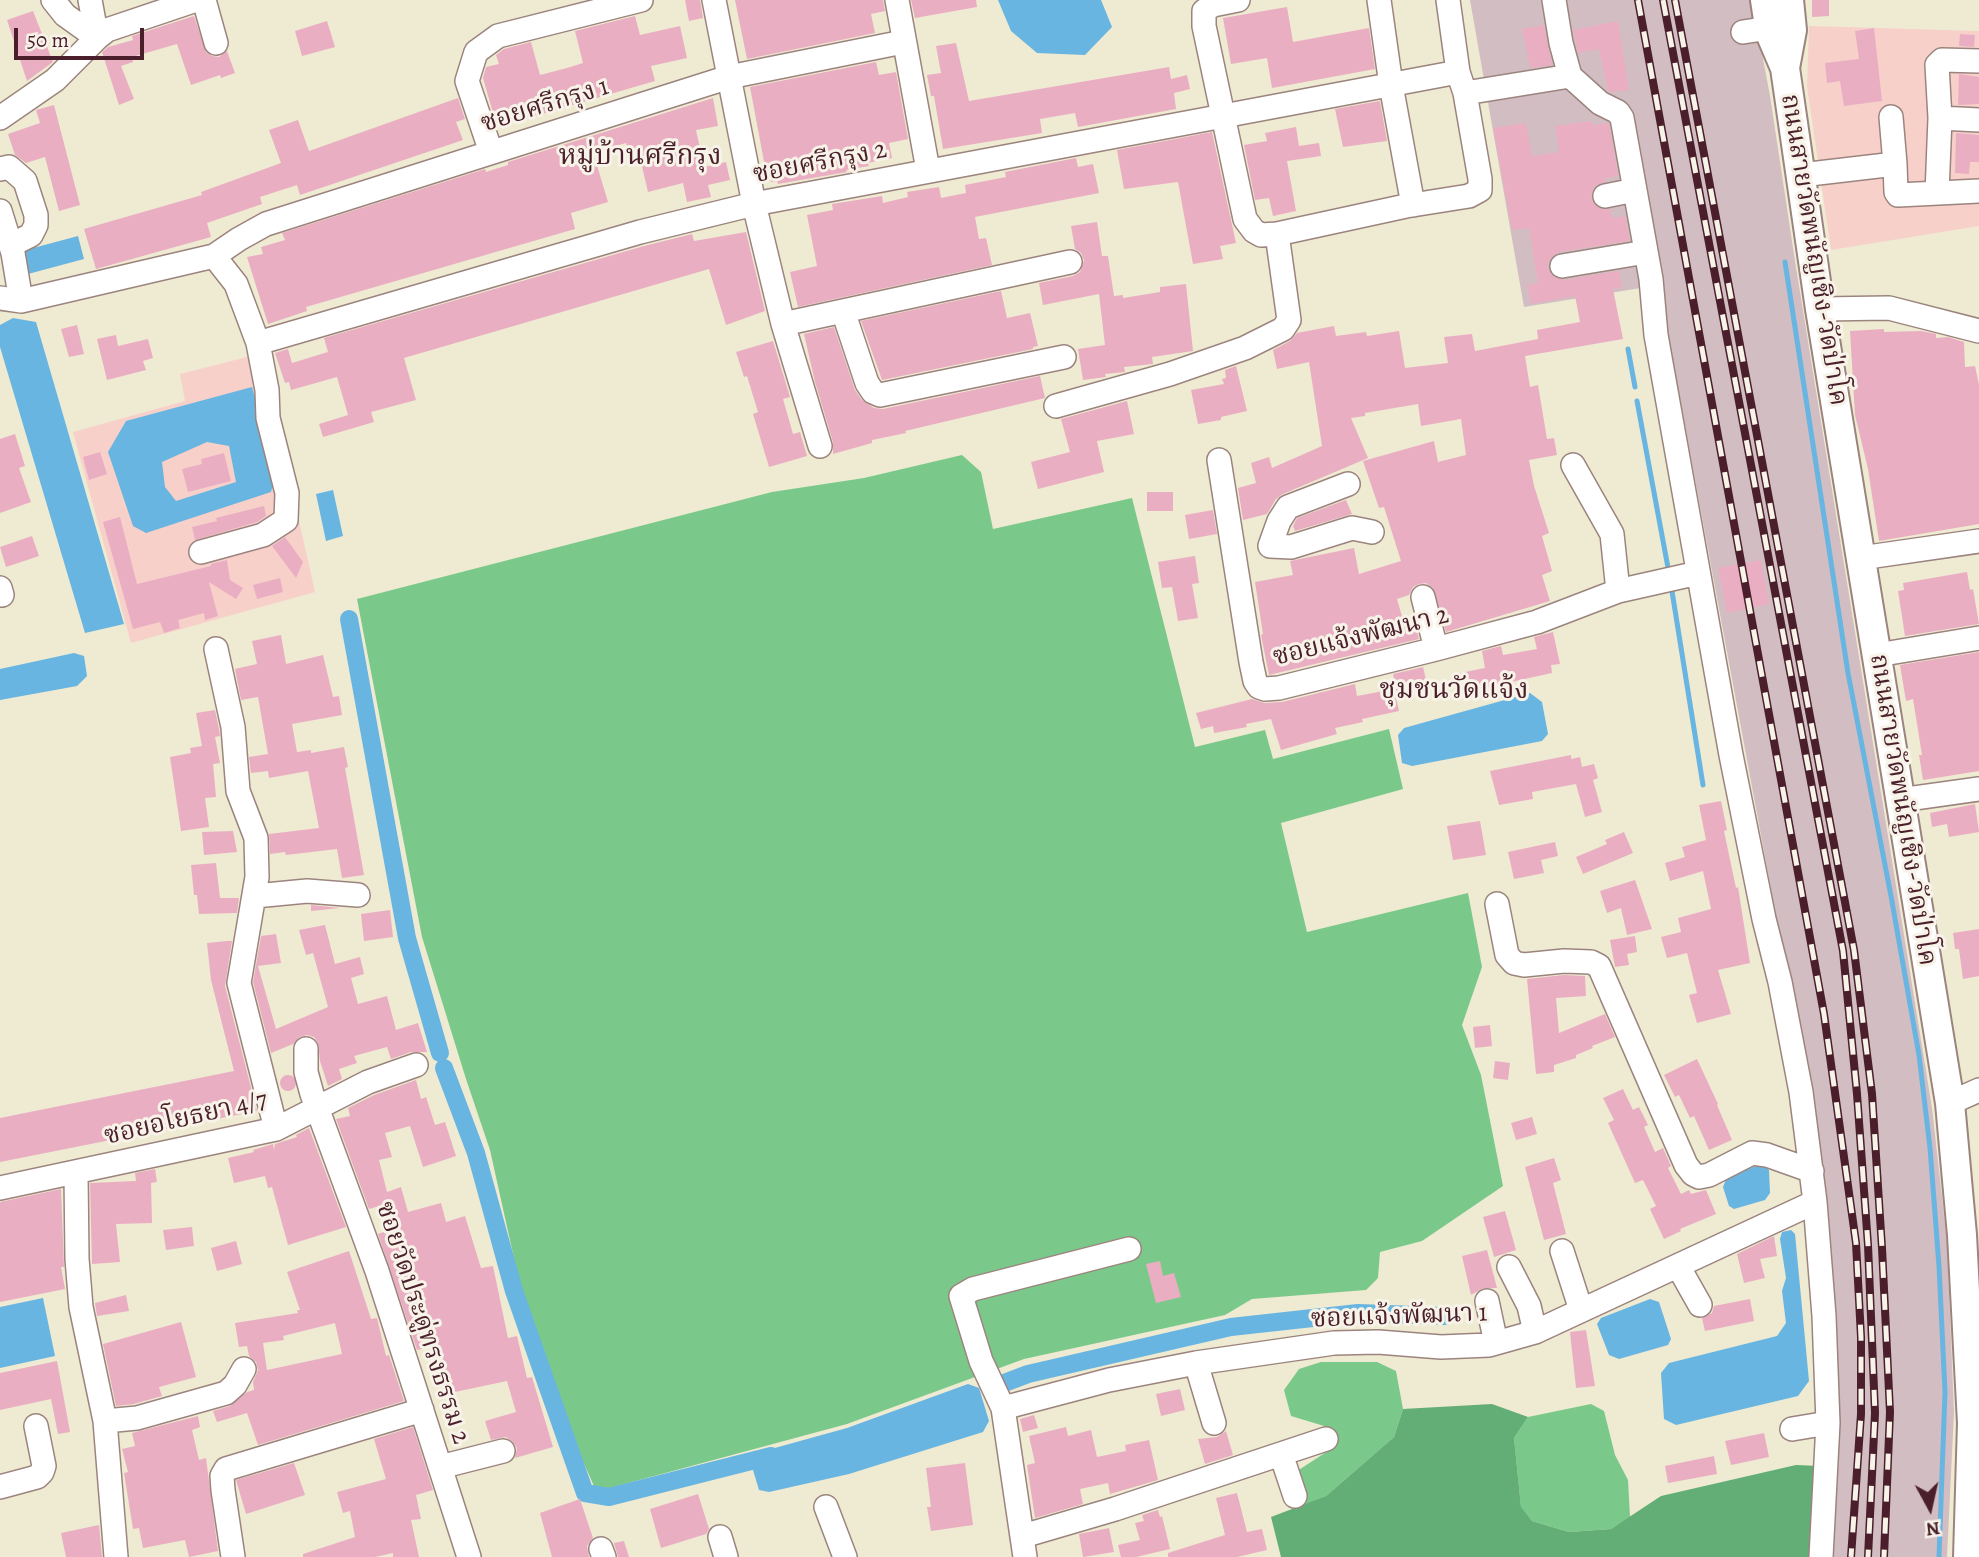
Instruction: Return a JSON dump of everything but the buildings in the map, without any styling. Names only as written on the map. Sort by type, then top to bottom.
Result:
[{"type":"main road","name":"ถนนสายวัดพนัญเชิง-วัดป่าโค","points":[[1765,0],[1756,30],[1785,68]]},
{"type":"main road","name":"ถนนสายวัดพนัญเชิง-วัดป่าโค","points":[[1789,0],[1792,30],[1785,68],[1820,309],[1970,1234],[1975,1422],[1968,1557]]},
{"type":"street","points":[[53,0],[65,15],[97,38]]},
{"type":"street","points":[[90,0],[97,38]]},
{"type":"street","points":[[0,118],[55,80],[107,30],[196,0]]},
{"type":"street","points":[[204,0],[216,43]]},
{"type":"street","points":[[491,152],[467,81],[476,52],[498,36],[641,0]]},
{"type":"street","points":[[714,0],[754,204],[783,324],[820,446]]},
{"type":"street","points":[[897,0],[928,170]]},
{"type":"street","points":[[1238,0],[1213,5],[1204,11],[1204,26],[1245,219],[1254,231],[1261,235],[1469,196],[1480,190],[1448,0]]},
{"type":"street","points":[[1379,0],[1413,205]]},
{"type":"street","points":[[1554,0],[1570,76],[1600,103],[1618,112],[1622,118],[1646,252],[1656,335],[1731,755],[1801,1093],[1812,1171],[1824,1316],[1828,1423],[1821,1557]]},
{"type":"street","name":"ซอยศรีกรุง 1","points":[[214,256],[266,224],[729,77],[903,42]]},
{"type":"street","points":[[1937,193],[1940,118],[1937,65],[1942,60],[1979,61]]},
{"type":"street","name":"ซอยศรีกรุง 2","points":[[258,343],[640,232],[754,204],[1391,85],[1570,76]]},
{"type":"street","points":[[1891,117],[1898,195],[1979,191]]},
{"type":"street","points":[[1940,118],[1979,120]]},
{"type":"street","points":[[1801,176],[1895,164]]},
{"type":"street","points":[[0,169],[9,167],[18,172],[25,181],[36,215],[32,235],[11,245]]},
{"type":"street","points":[[1605,196],[1635,190]]},
{"type":"street","points":[[0,211],[11,245],[10,300],[214,256],[236,284],[258,343],[267,390],[268,418],[287,493],[286,520],[263,535],[201,552]]},
{"type":"street","points":[[1056,406],[1170,374],[1245,348],[1283,329],[1289,320],[1277,234]]},
{"type":"street","points":[[1562,266],[1646,252]]},
{"type":"street","points":[[783,324],[1070,262]]},
{"type":"street","points":[[1820,309],[1889,308],[1979,331]]},
{"type":"street","points":[[843,311],[867,383],[873,392],[880,395],[1064,357]]},
{"type":"street","name":"ซอยแจ้งพัฒนา 2","points":[[1219,460],[1251,662],[1259,687],[1279,688],[1436,649],[1537,622],[1618,591],[1698,573]]},
{"type":"street","points":[[1573,465],[1612,534],[1618,591]]},
{"type":"street","points":[[1270,546],[1279,521],[1288,507],[1348,484]]},
{"type":"street","points":[[1233,551],[1270,546],[1291,547],[1353,528],[1372,531]]},
{"type":"street","points":[[1861,558],[1979,541]]},
{"type":"street","points":[[1423,597],[1436,649]]},
{"type":"street","points":[[1877,655],[1979,638]]},
{"type":"street","points":[[216,649],[233,727],[238,791],[256,838],[255,896],[239,982],[276,1129]]},
{"type":"street","points":[[1900,800],[1979,789]]},
{"type":"street","points":[[255,896],[307,891],[358,895]]},
{"type":"street","points":[[1497,904],[1507,955],[1514,963],[1524,965],[1564,961],[1591,962],[1599,966],[1686,1165],[1693,1174],[1699,1177],[1709,1175],[1752,1153],[1767,1154],[1812,1171]]},
{"type":"street","name":"ซอยวัดประดู่ทรงธรรม 2","points":[[306,1049],[306,1072],[377,1271],[469,1557]]},
{"type":"street","name":"ซอยอโยธยา 4/7","points":[[0,1188],[276,1129],[368,1082],[416,1065]]},
{"type":"street","points":[[1950,1103],[1979,1090]]},
{"type":"street","points":[[76,1173],[77,1259],[81,1307],[105,1421],[116,1557]]},
{"type":"street","name":"ซอยแจ้งพัฒนา 1","points":[[1003,1408],[1109,1380],[1196,1363],[1334,1343],[1378,1342],[1441,1347],[1496,1343],[1535,1332],[1815,1202]]},
{"type":"street","points":[[1129,1249],[973,1289],[961,1296],[981,1361],[1003,1408],[1024,1547],[1115,1509],[1326,1439]]},
{"type":"street","points":[[1562,1251],[1581,1310]]},
{"type":"street","points":[[1678,1266],[1700,1305]]},
{"type":"street","points":[[1509,1267],[1529,1306],[1535,1332]]},
{"type":"street","points":[[1488,1301],[1496,1343]]},
{"type":"street","points":[[1196,1363],[1214,1423]]},
{"type":"street","points":[[105,1421],[137,1418],[226,1393],[235,1385],[244,1369]]},
{"type":"street","points":[[233,1557],[223,1490],[222,1476],[226,1469],[422,1410]]},
{"type":"street","points":[[1793,1429],[1828,1423]]},
{"type":"street","points":[[0,1487],[37,1478],[42,1472],[44,1466],[36,1426]]},
{"type":"street","points":[[440,1467],[503,1451]]},
{"type":"street","points":[[1282,1454],[1296,1496]]},
{"type":"street","points":[[826,1507],[845,1557]]},
{"type":"shaded area","points":[[1470,0],[1752,0],[1770,96],[1932,1108],[1947,1242],[1954,1412],[1947,1557],[1827,1557],[1835,1422],[1788,981],[1659,285],[1524,307]]},
{"type":"shaded area","points":[[1809,26],[1979,31],[1979,226],[1831,250],[1807,86]]},
{"type":"shaded area","points":[[251,356],[284,454],[315,592],[131,643],[73,432],[185,401],[180,374]]},
{"type":"green space","points":[[962,455],[981,472],[993,529],[1132,498],[1195,747],[1265,730],[1273,759],[1389,729],[1403,789],[1281,823],[1307,932],[1468,893],[1482,967],[1462,1025],[1481,1075],[1503,1186],[1422,1241],[1380,1252],[1378,1278],[1366,1290],[1252,1299],[1225,1315],[1024,1359],[847,1424],[606,1489],[594,1486],[564,1419],[521,1290],[490,1150],[422,937],[357,599],[772,492],[864,478]]},
{"type":"green space","points":[[1321,1362],[1377,1362],[1396,1371],[1403,1409],[1394,1437],[1326,1496],[1297,1508],[1287,1498],[1288,1477],[1337,1445],[1334,1429],[1291,1416],[1284,1390],[1299,1369]]},
{"type":"green space","points":[[1492,1404],[1528,1417],[1514,1438],[1521,1507],[1532,1521],[1569,1532],[1611,1529],[1661,1496],[1796,1465],[1819,1466],[1814,1557],[1281,1557],[1271,1517],[1326,1496],[1394,1437],[1403,1409]]},
{"type":"green space","points":[[1591,1404],[1604,1411],[1615,1455],[1628,1480],[1630,1517],[1611,1529],[1569,1532],[1532,1521],[1521,1508],[1514,1438],[1528,1417]]},
{"type":"water","points":[[998,0],[1101,0],[1112,27],[1085,55],[1037,53],[1011,31]]},
{"type":"water","points":[[78,236],[84,259],[28,274],[22,251]]},
{"type":"water","points":[[13,318],[36,322],[124,624],[85,633],[0,347],[0,325]]},
{"type":"water","points":[[252,387],[276,474],[271,492],[146,533],[133,526],[108,452],[126,421]],"holes":[[[207,442],[229,446],[236,482],[176,501],[165,487],[162,462]]]},
{"type":"water","points":[[333,490],[343,536],[326,541],[316,494]]},
{"type":"water","points":[[74,653],[84,656],[87,676],[77,686],[0,700],[0,669]]},
{"type":"water","points":[[1530,693],[1542,702],[1548,734],[1542,741],[1412,766],[1402,763],[1398,735],[1404,728]]},
{"type":"water","points":[[1761,1164],[1769,1170],[1770,1193],[1765,1200],[1734,1209],[1729,1206],[1723,1187],[1727,1177]]},
{"type":"water","points":[[1791,1230],[1795,1234],[1809,1381],[1798,1396],[1676,1425],[1664,1419],[1661,1373],[1669,1363],[1777,1336],[1786,1323],[1782,1291],[1786,1278],[1780,1239],[1782,1232]]},
{"type":"water","points":[[43,1298],[55,1356],[0,1368],[0,1307]]},
{"type":"water","points":[[1650,1299],[1659,1302],[1671,1339],[1668,1345],[1619,1359],[1609,1355],[1597,1324],[1601,1318]]},
{"type":"water","points":[[968,1384],[979,1388],[989,1421],[983,1432],[849,1474],[769,1492],[759,1490],[750,1460],[753,1454],[847,1428]]},
{"type":"waterway","points":[[1785,262],[1848,673],[1919,1055],[1930,1148],[1945,1392],[1939,1557]]},
{"type":"waterway","points":[[1628,349],[1635,387]]},
{"type":"waterway","points":[[1637,401],[1669,573]]},
{"type":"waterway","points":[[1671,585],[1703,785]]},
{"type":"waterway","points":[[349,619],[407,938],[440,1053]]},
{"type":"waterway","points":[[444,1068],[476,1153],[514,1291],[585,1493],[609,1497],[771,1456]]},
{"type":"waterway","points":[[999,1385],[1028,1374],[1231,1327],[1358,1313],[1445,1316]]},
{"type":"railway","points":[[1638,0],[1824,1014],[1856,1243],[1861,1337],[1861,1414],[1851,1557]]},
{"type":"railway","points":[[1663,0],[1843,951],[1868,1245],[1875,1413],[1868,1557]]},
{"type":"railway","points":[[1675,0],[1854,950],[1872,1094],[1882,1248],[1890,1412],[1884,1557]]},
{"type":"district","name":"หมู่บ้านศรีกรุง","points":[[640,157]]},
{"type":"district","name":"ชุมชนวัดแจ้ง","points":[[1454,691]]}]
